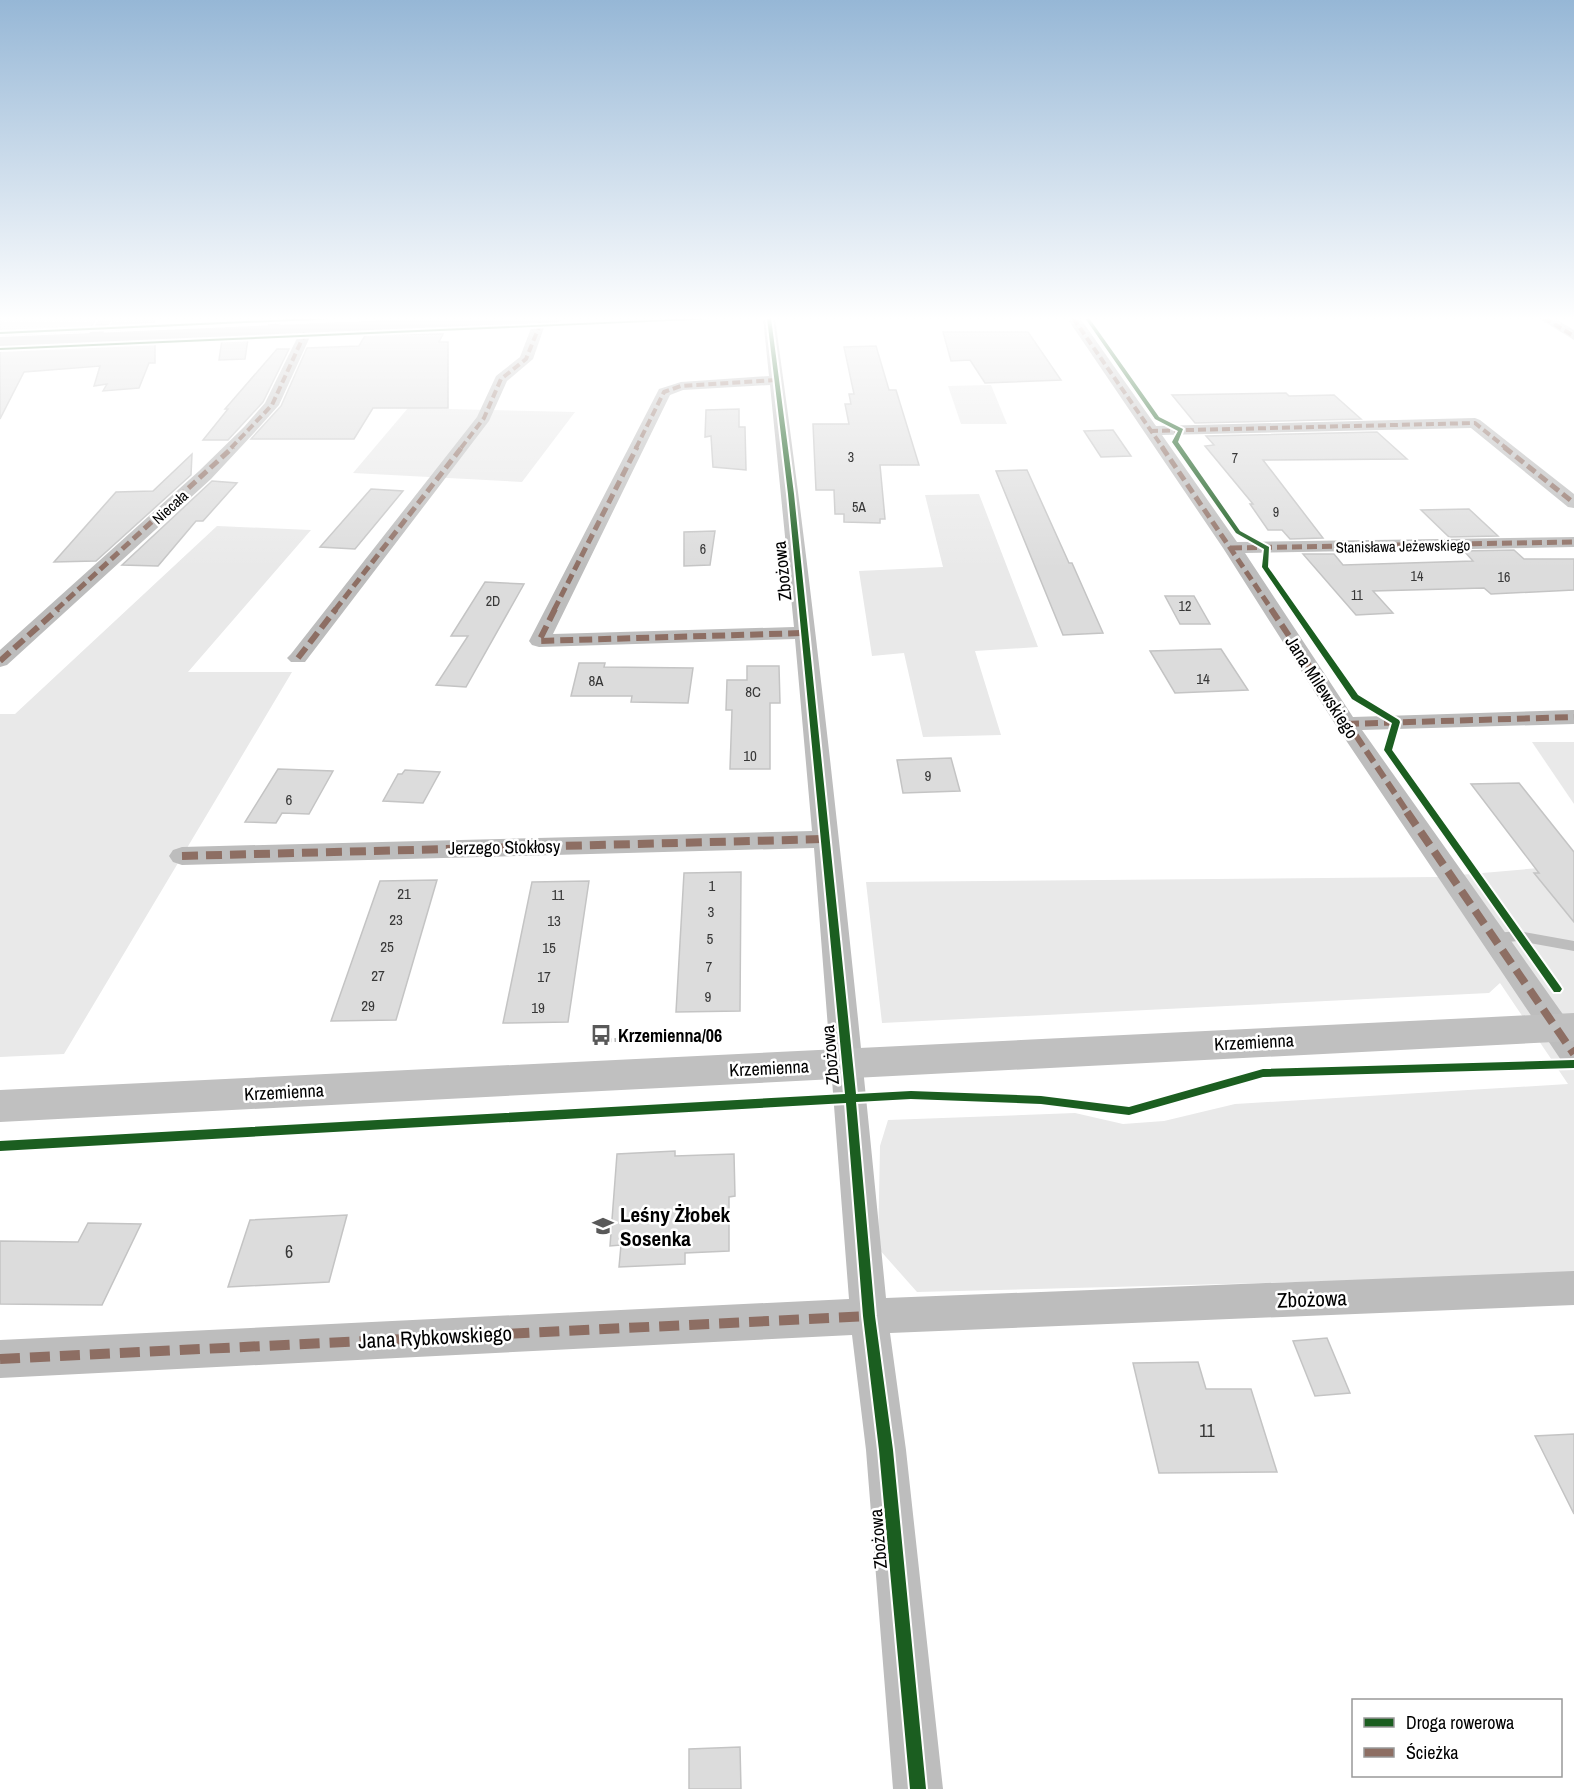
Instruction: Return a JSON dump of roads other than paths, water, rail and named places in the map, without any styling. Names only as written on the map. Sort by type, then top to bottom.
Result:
[{"type":"main road","name":"Krzemienna","points":[[0,1106],[847,1064],[968,1055],[1568,1036]]},
{"type":"street","name":"Niecała","points":[[0,661],[205,475],[274,401]]},
{"type":"street","points":[[298,658],[484,418],[491,401]]},
{"type":"street","points":[[659,401],[540,641],[805,633]]},
{"type":"street","name":"Zbożowa","points":[[780,401],[826,839],[869,1316],[886,1450],[918,1789]]},
{"type":"street","name":"Jana Milewskiego","points":[[1130,401],[1232,548],[1346,724],[1495,938],[1568,1036]]},
{"type":"street","points":[[1150,430],[1475,423],[1574,503]]},
{"type":"street","name":"Stanisława Jeżewskiego","points":[[1232,548],[1574,542]]},
{"type":"street","points":[[1346,724],[1574,717]]},
{"type":"street","name":"Jerzego Stokłosy","points":[[182,856],[826,839]]},
{"type":"street","name":"Zbożowa","points":[[869,1316],[1574,1288]]},
{"type":"street","name":"Jana Rybkowskiego","points":[[0,1359],[869,1316]]},
{"type":"lane","points":[[1495,938],[1519,936],[1574,946]]},
{"type":"place","name":"Krzemienna/06","points":[[601,1035]]},
{"type":"place","name":"Leśny Żłobek Sosenka","points":[[603,1226]]}]
